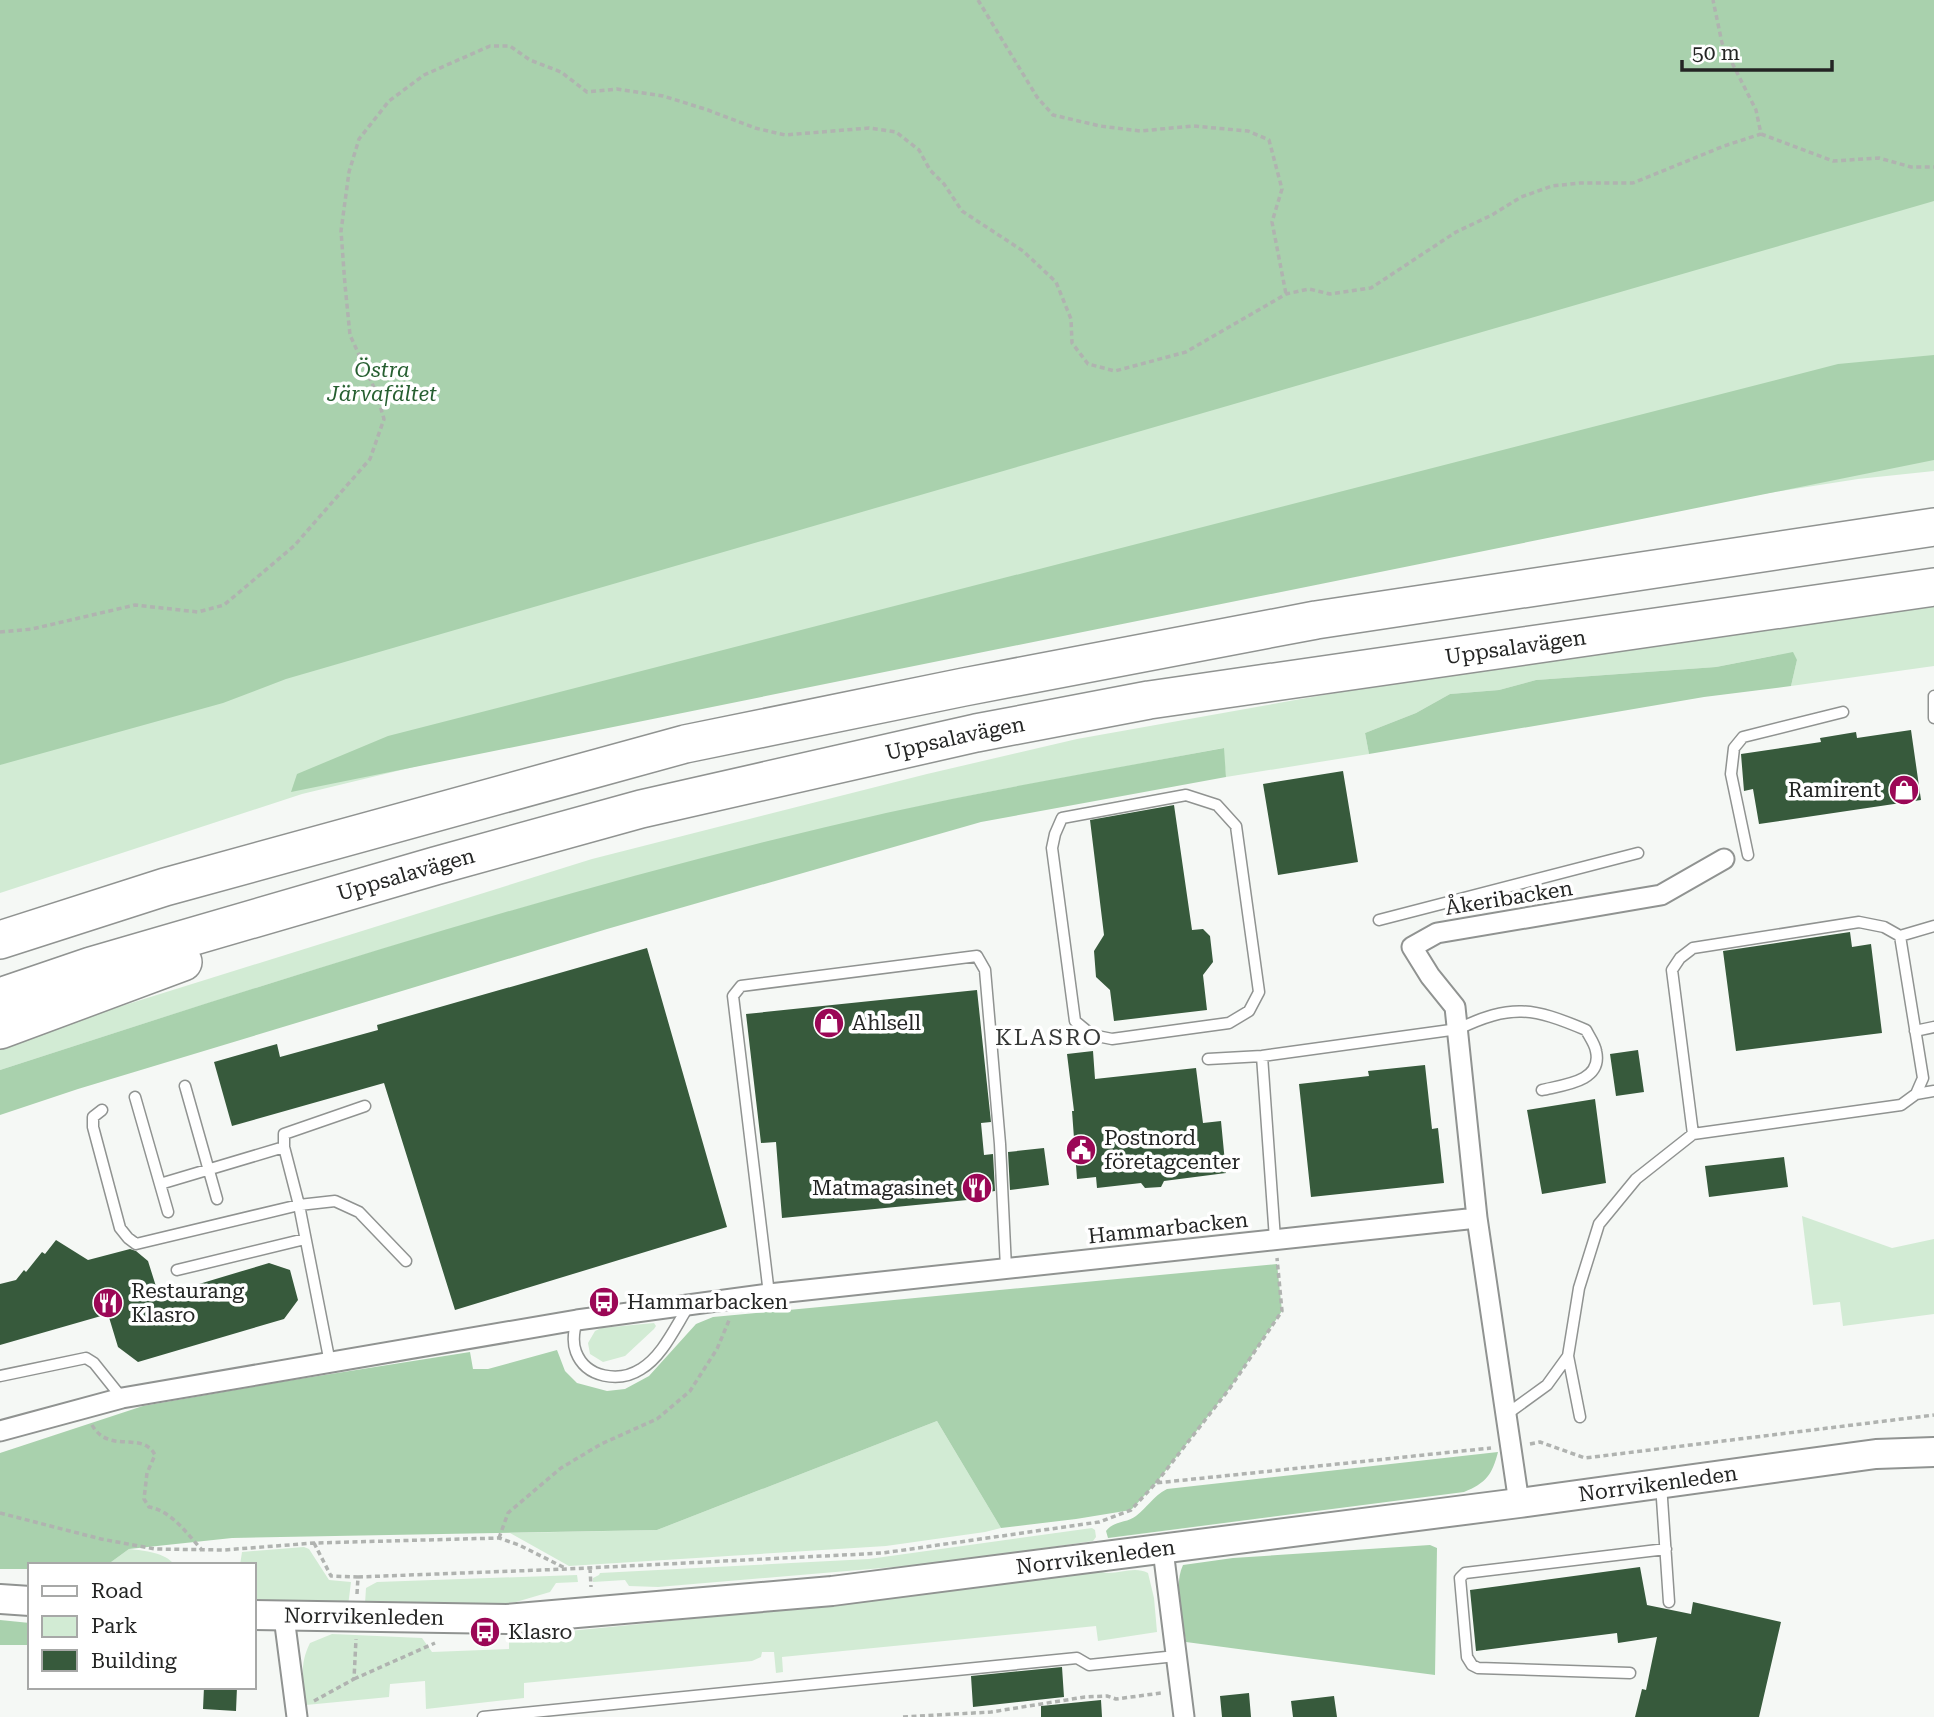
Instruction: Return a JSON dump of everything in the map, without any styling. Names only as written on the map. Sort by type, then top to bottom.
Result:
[{"type":"highway","points":[[0,940],[165,887],[685,744],[1315,620],[1934,527]]},
{"type":"highway","name":"Uppsalavägen","points":[[0,997],[91,966],[641,809],[976,733],[1109,708],[1322,674],[1934,587]]},
{"type":"highway","points":[[0,1030],[435,866]]},
{"type":"main road","name":"Norrvikenleden","points":[[256,1615],[506,1619],[832,1591],[1163,1550],[1876,1454],[1934,1452]]},
{"type":"main road","points":[[0,1599],[28,1601]]},
{"type":"street","name":"Åkeribacken","points":[[1477,1218],[1455,1007],[1430,976],[1412,947],[1437,933],[1661,895],[1724,859]]},
{"type":"street","name":"Hammarbacken","points":[[0,1431],[122,1398],[577,1320],[769,1294],[1477,1218]]},
{"type":"street","points":[[1477,1218],[1519,1503]]},
{"type":"street","points":[[1163,1550],[1184,1717]]},
{"type":"street","points":[[284,1617],[297,1717]]},
{"type":"lane","points":[[1934,696],[1934,718]]},
{"type":"lane","points":[[1748,855],[1731,774],[1734,748],[1743,737],[1843,712]]},
{"type":"lane","points":[[1186,795],[1217,805],[1236,826],[1248,913],[1259,992],[1249,1012],[1229,1023],[1112,1039],[1092,1035],[1075,1021],[1052,848],[1062,818],[1186,795]]},
{"type":"lane","points":[[1379,920],[1638,853]]},
{"type":"lane","points":[[1693,1134],[1672,970],[1680,958],[1693,948],[1859,922],[1884,927],[1900,936],[1934,926]]},
{"type":"lane","points":[[1900,936],[1923,1078],[1916,1094]]},
{"type":"lane","points":[[769,1294],[733,996],[741,986],[977,956],[985,970],[1000,1144],[1006,1268]]},
{"type":"lane","points":[[1208,1059],[1262,1056],[1458,1029],[1482,1018],[1514,1010],[1556,1017],[1586,1030],[1597,1052],[1594,1068],[1583,1080],[1542,1090]]},
{"type":"lane","points":[[1915,1031],[1934,1027]]},
{"type":"lane","points":[[1262,1056],[1275,1239]]},
{"type":"lane","points":[[185,1086],[217,1199]]},
{"type":"lane","points":[[1580,1417],[1568,1356],[1579,1288],[1599,1224],[1636,1179],[1693,1134],[1901,1105],[1916,1094],[1934,1091]]},
{"type":"lane","points":[[135,1097],[168,1213]]},
{"type":"lane","points":[[330,1363],[299,1205],[284,1147],[285,1134],[365,1106]]},
{"type":"lane","points":[[102,1110],[93,1117],[93,1127],[120,1228],[136,1244],[299,1205],[334,1201],[359,1212],[406,1261]]},
{"type":"lane","points":[[160,1184],[284,1147]]},
{"type":"lane","points":[[177,1270],[305,1239]]},
{"type":"lane","points":[[577,1320],[573,1335],[575,1351],[584,1364],[596,1373],[617,1378],[642,1369],[656,1356],[690,1304]]},
{"type":"lane","points":[[1507,1414],[1547,1385],[1568,1356]]},
{"type":"lane","points":[[0,1376],[86,1358],[94,1363],[122,1398]]},
{"type":"lane","points":[[1661,1484],[1669,1602]]},
{"type":"lane","points":[[1630,1673],[1478,1668],[1472,1665],[1467,1657],[1460,1578],[1465,1573],[1666,1549]]},
{"type":"lane","points":[[483,1717],[1077,1658],[1090,1665],[1176,1656]]},
{"type":"path","points":[[978,0],[1037,97],[1053,115],[1100,127],[1140,131],[1193,126],[1248,131],[1269,140],[1282,190],[1272,222],[1286,294]]},
{"type":"path","points":[[1713,0],[1722,43],[1756,110],[1760,134]]},
{"type":"path","points":[[0,632],[32,629],[135,606],[198,612],[224,605],[294,546],[331,506],[370,458],[384,419],[376,392],[350,335],[345,285],[341,231],[349,172],[359,139],[389,102],[424,75],[491,46],[510,46],[530,60],[561,72],[587,92],[617,89],[663,96],[775,133],[785,135],[869,128],[896,132],[919,150],[930,170],[944,184],[962,211],[1023,251],[1056,282],[1071,319],[1072,342],[1088,364],[1115,371],[1186,352],[1286,294],[1309,289],[1330,294],[1371,288],[1456,232],[1521,197],[1552,186],[1633,183],[1760,134],[1833,161],[1879,158],[1911,167],[1934,167]]},
{"type":"path","points":[[314,1543],[331,1576],[358,1577],[883,1553],[1099,1522],[1131,1510],[1156,1483],[1230,1388],[1282,1311],[1275,1239]]},
{"type":"path","points":[[499,1538],[508,1513],[561,1468],[601,1444],[657,1419],[690,1391],[717,1349],[736,1298]]},
{"type":"path","points":[[89,1407],[94,1428],[109,1441],[145,1444],[151,1447],[155,1455],[147,1473],[144,1499],[149,1507],[158,1508],[169,1515],[202,1550]]},
{"type":"path","points":[[1156,1483],[1540,1442],[1585,1458],[1934,1415]]},
{"type":"path","points":[[0,1513],[101,1539],[155,1549],[202,1550],[314,1543],[499,1538],[567,1569]]},
{"type":"path","points":[[590,1568],[592,1591]]},
{"type":"path","points":[[357,1603],[358,1577]]},
{"type":"path","points":[[354,1679],[356,1637]]},
{"type":"path","points":[[315,1700],[354,1679],[442,1640]]},
{"type":"path","points":[[903,1717],[991,1712],[1085,1697],[1107,1696],[1116,1699],[1181,1691]]},
{"type":"green space","name":"Östra Järvafältet","points":[[0,0],[1934,0],[1934,471],[1858,479],[1425,547],[1013,622],[302,794],[0,893]]},
{"type":"green space","name":"Östra Järvafältet","points":[[0,0],[1934,0],[1934,201],[286,679],[223,703],[0,765]]},
{"type":"green space","points":[[1934,355],[1934,460],[291,792],[297,774],[388,736],[1838,364]]},
{"type":"green space","points":[[1934,603],[1934,666],[1791,686],[1797,660],[1777,655],[1716,667],[1536,680],[1499,690],[1450,694],[1416,713],[1365,733],[1369,754],[1226,777],[1223,748],[1012,787],[886,814],[662,869],[440,932],[219,999],[0,1070],[0,1044],[592,859],[927,774],[1077,739],[1408,680]]},
{"type":"green space","points":[[1793,652],[1797,660],[1791,686],[1704,697],[1369,754],[1365,733],[1416,713],[1450,694],[1499,690],[1536,680],[1716,667]]},
{"type":"green space","points":[[1224,748],[1226,777],[981,822],[607,929],[0,1115],[0,1070],[440,931],[662,868],[886,813]]},
{"type":"green space","points":[[1802,1216],[1892,1248],[1934,1239],[1934,1314],[1843,1326],[1840,1302],[1813,1305]]},
{"type":"green space","points":[[1277,1264],[1282,1311],[1230,1388],[1156,1483],[1131,1510],[1001,1528],[937,1421],[657,1530],[232,1538],[129,1549],[110,1563],[28,1563],[28,1569],[0,1569],[0,1453],[143,1406],[470,1352],[473,1369],[488,1369],[557,1350],[565,1371],[577,1383],[607,1391],[625,1389],[649,1376],[696,1324],[713,1317]]},
{"type":"green space","points":[[654,1323],[654,1329],[625,1356],[603,1362],[590,1354],[588,1343],[595,1331],[601,1328]]},
{"type":"green space","points":[[937,1421],[1001,1528],[886,1546],[569,1566],[510,1533],[657,1530]]},
{"type":"green space","points":[[1498,1452],[1487,1477],[1464,1492],[1108,1538],[1106,1531],[1112,1525],[1136,1516],[1167,1489]]},
{"type":"green space","points":[[1092,1528],[1096,1537],[1093,1541],[941,1563],[658,1587],[629,1586],[625,1580],[593,1582],[593,1578],[600,1573],[869,1559]]},
{"type":"green space","points":[[1430,1545],[1437,1548],[1435,1675],[1186,1642],[1179,1592],[1183,1565],[1233,1558]]},
{"type":"green space","points":[[304,1547],[309,1549],[329,1580],[351,1582],[348,1606],[256,1599],[256,1563],[240,1563],[242,1552]]},
{"type":"green space","points":[[129,1549],[160,1555],[173,1563],[110,1563]]},
{"type":"green space","points":[[1097,1570],[1109,1573],[1135,1570],[1148,1573],[1154,1598],[1157,1632],[1098,1641],[1096,1626],[782,1657],[783,1672],[776,1673],[774,1652],[762,1652],[761,1657],[752,1661],[524,1683],[524,1698],[426,1709],[425,1681],[390,1684],[389,1697],[306,1705],[304,1658],[310,1643],[332,1634],[422,1638],[432,1652],[509,1649],[509,1637],[852,1603]]},
{"type":"green space","points":[[577,1575],[578,1582],[556,1583],[550,1592],[516,1602],[493,1605],[365,1604],[366,1588],[377,1582]]},
{"type":"green space","points":[[0,1620],[28,1623],[28,1645],[0,1645]]},
{"type":"building","points":[[1911,730],[1921,800],[1759,824],[1753,789],[1744,791],[1741,754],[1821,742],[1820,738],[1856,732],[1857,738]]},
{"type":"building","points":[[1343,771],[1358,862],[1278,875],[1263,784]]},
{"type":"building","points":[[1174,805],[1192,930],[1203,929],[1210,936],[1213,962],[1203,975],[1207,1010],[1114,1021],[1110,990],[1096,977],[1094,951],[1104,935],[1090,820]]},
{"type":"building","points":[[1850,932],[1852,947],[1871,944],[1882,1033],[1736,1051],[1723,951]]},
{"type":"building","points":[[647,948],[727,1227],[455,1310],[384,1083],[232,1126],[214,1062],[277,1044],[280,1057],[378,1030],[377,1025]]},
{"type":"building","points":[[977,990],[991,1122],[981,1123],[984,1155],[993,1154],[995,1191],[988,1192],[988,1198],[782,1218],[776,1142],[761,1143],[746,1014]]},
{"type":"building","points":[[1638,1050],[1644,1092],[1616,1096],[1610,1054]]},
{"type":"building","points":[[1093,1051],[1095,1079],[1196,1068],[1203,1123],[1221,1121],[1226,1173],[1164,1181],[1161,1187],[1145,1188],[1141,1183],[1097,1188],[1096,1177],[1077,1179],[1074,1111],[1067,1054]]},
{"type":"building","points":[[1425,1065],[1432,1129],[1438,1128],[1444,1183],[1311,1197],[1299,1084],[1369,1076],[1368,1071]]},
{"type":"building","points":[[1595,1099],[1606,1183],[1542,1194],[1527,1110]]},
{"type":"building","points":[[1044,1148],[1049,1185],[1010,1190],[1008,1152]]},
{"type":"building","points":[[1784,1157],[1788,1187],[1709,1197],[1705,1166]]},
{"type":"building","points":[[56,1240],[88,1260],[130,1249],[136,1251],[148,1261],[159,1296],[269,1263],[290,1270],[298,1300],[284,1319],[138,1362],[118,1347],[108,1314],[0,1345],[0,1284],[16,1280],[42,1252],[45,1254]]},
{"type":"building","points":[[1640,1567],[1647,1605],[1691,1614],[1693,1602],[1781,1622],[1759,1717],[1635,1717],[1642,1689],[1646,1690],[1657,1637],[1618,1643],[1617,1633],[1476,1651],[1470,1590]]},
{"type":"building","points":[[1062,1667],[1064,1697],[973,1707],[971,1676]]},
{"type":"building","points":[[204,1689],[237,1689],[236,1711],[203,1709]]},
{"type":"building","points":[[1249,1693],[1251,1717],[1222,1717],[1220,1696]]},
{"type":"building","points":[[1334,1696],[1337,1717],[1293,1717],[1291,1701]]},
{"type":"building","points":[[1101,1700],[1102,1717],[1041,1717],[1041,1706]]},
{"type":"place","name":"Ramirent","points":[[1904,790]]},
{"type":"place","name":"Ahlsell","points":[[829,1023]]},
{"type":"place","name":"Postnord företagcenter","points":[[1081,1150]]},
{"type":"place","name":"Matmagasinet","points":[[977,1188]]},
{"type":"place","name":"Hammarbacken","points":[[604,1302]]},
{"type":"place","name":"Restaurang Klasro","points":[[108,1303]]},
{"type":"place","name":"Klasro","points":[[485,1632]]},
{"type":"district","name":"KLASRO","points":[[1049,1037]]}]
